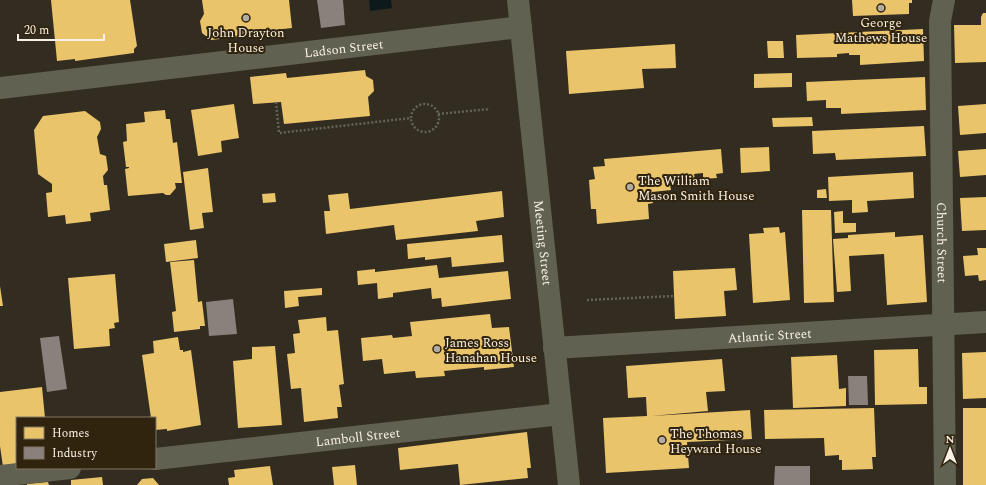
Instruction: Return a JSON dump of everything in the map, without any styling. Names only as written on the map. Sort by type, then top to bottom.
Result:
[{"type":"street","name":"Meeting Street","points":[[518,0],[569,485]]},
{"type":"street","name":"Church Street","points":[[944,0],[940,21],[945,485]]},
{"type":"street","name":"Ladson Street","points":[[0,88],[521,27]]},
{"type":"street","name":"Atlantic Street","points":[[554,348],[986,322]]},
{"type":"street","name":"Lamboll Street","points":[[156,458],[561,414]]},
{"type":"street","points":[[0,476],[61,469]]},
{"type":"path","points":[[276,102],[279,133],[411,118]]},
{"type":"path","points":[[422,105],[432,107],[438,114],[437,123],[428,131],[416,129],[411,118],[414,109],[422,105]]},
{"type":"path","points":[[438,114],[490,109]]},
{"type":"path","points":[[587,300],[674,296]]},
{"type":"shaded area","points":[[369,0],[391,0],[392,8],[370,11]]},
{"type":"building: Homes","points":[[51,0],[130,0],[137,46],[134,49],[134,53],[75,61],[75,59],[57,61]]},
{"type":"building: Homes","name":"John Drayton House","points":[[202,0],[289,0],[292,28],[274,30],[274,33],[211,40],[202,33],[200,21],[204,14]]},
{"type":"building: Homes","name":"George Mathews House","points":[[852,0],[912,0],[912,3],[909,3],[909,14],[853,16]]},
{"type":"building: Homes","points":[[983,13],[986,13],[986,62],[955,63],[954,25],[981,25],[981,17]]},
{"type":"building: Homes","points":[[923,29],[924,61],[860,65],[860,55],[849,55],[849,53],[837,54],[837,57],[797,58],[796,35]]},
{"type":"building: Homes","points":[[767,41],[783,41],[784,58],[768,58]]},
{"type":"building: Homes","points":[[675,44],[676,68],[642,69],[644,88],[569,94],[566,51]]},
{"type":"building: Homes","points":[[365,70],[366,76],[373,80],[374,91],[368,97],[370,116],[284,124],[281,102],[253,104],[250,77],[286,73],[287,78]]},
{"type":"building: Homes","points":[[792,73],[792,87],[754,88],[754,74]]},
{"type":"building: Homes","points":[[925,77],[926,110],[841,114],[841,108],[826,108],[826,100],[807,101],[806,82]]},
{"type":"building: Homes","points":[[234,104],[239,138],[221,141],[222,152],[198,156],[191,110]]},
{"type":"building: Homes","points":[[986,104],[986,133],[960,135],[958,106]]},
{"type":"building: Homes","points":[[165,110],[166,119],[170,119],[173,143],[177,142],[182,183],[175,183],[176,188],[170,195],[163,193],[128,196],[125,169],[129,167],[126,167],[123,142],[127,141],[126,124],[145,122],[144,112]]},
{"type":"building: Homes","points":[[85,111],[100,122],[101,129],[97,137],[100,154],[106,156],[108,170],[103,176],[104,185],[107,185],[110,210],[90,213],[91,221],[66,224],[65,215],[48,217],[46,193],[52,192],[52,184],[38,174],[34,130],[43,116]]},
{"type":"building: Homes","points":[[812,117],[813,126],[773,127],[772,118]]},
{"type":"building: Homes","points":[[924,126],[926,156],[836,160],[835,153],[813,154],[812,131]]},
{"type":"building: Homes","points":[[769,147],[770,171],[741,173],[740,148]]},
{"type":"building: Homes","name":"The William Mason Smith House","points":[[721,149],[723,173],[716,174],[717,178],[703,179],[703,173],[694,174],[695,180],[681,181],[680,176],[673,176],[674,184],[670,184],[671,190],[652,192],[653,203],[648,204],[649,219],[597,224],[596,209],[591,209],[589,180],[595,179],[593,167],[605,166],[604,159]]},
{"type":"building: Homes","points":[[986,149],[986,175],[960,177],[958,151]]},
{"type":"building: Homes","points":[[208,168],[213,212],[202,213],[204,228],[190,230],[183,172]]},
{"type":"building: Homes","points":[[913,172],[914,198],[867,201],[868,212],[852,213],[852,200],[829,201],[828,177]]},
{"type":"building: Homes","points":[[826,189],[827,198],[817,198],[817,190]]},
{"type":"building: Homes","points":[[502,191],[504,217],[476,221],[478,231],[396,240],[394,225],[326,234],[324,211],[330,211],[328,195],[348,193],[350,209]]},
{"type":"building: Homes","points":[[275,193],[276,202],[263,203],[262,194]]},
{"type":"building: Homes","points":[[986,197],[986,230],[962,231],[960,198]]},
{"type":"building: Homes","points":[[802,210],[831,210],[834,302],[804,303]]},
{"type":"building: Homes","points":[[843,211],[843,223],[856,223],[856,232],[835,233],[834,212]]},
{"type":"building: Homes","points":[[779,227],[780,233],[785,232],[790,300],[753,303],[749,234],[764,233],[763,228]]},
{"type":"building: Homes","points":[[895,232],[895,237],[923,235],[927,302],[887,305],[884,254],[849,256],[851,291],[837,292],[833,239],[848,238],[848,235]]},
{"type":"building: Homes","points":[[502,235],[504,262],[452,267],[451,257],[425,260],[425,257],[408,259],[407,244]]},
{"type":"building: Homes","points":[[196,240],[198,258],[166,262],[164,244]]},
{"type":"building: Homes","points":[[977,248],[986,248],[986,280],[979,281],[978,275],[965,276],[963,256],[978,255]]},
{"type":"building: Homes","points":[[194,260],[198,302],[202,301],[205,326],[200,326],[200,329],[174,332],[172,312],[176,311],[170,262]]},
{"type":"building: Homes","points":[[437,265],[439,278],[508,271],[511,299],[442,307],[441,298],[432,299],[431,288],[393,293],[393,297],[378,299],[377,283],[358,285],[357,271],[375,269],[375,272]]},
{"type":"building: Homes","points":[[735,268],[737,290],[724,291],[726,316],[675,319],[673,271]]},
{"type":"building: Homes","points":[[115,274],[119,322],[114,323],[115,328],[109,329],[110,346],[74,349],[68,278]]},
{"type":"building: Homes","points":[[0,286],[3,306],[0,306]]},
{"type":"building: Homes","points":[[322,288],[322,295],[298,297],[299,306],[285,308],[284,291]]},
{"type":"building: Homes","name":"James Ross Hanahan House","points":[[490,314],[492,328],[509,327],[514,367],[484,370],[484,367],[444,371],[445,376],[416,378],[415,371],[384,374],[382,359],[363,361],[361,338],[392,335],[393,338],[412,336],[410,322]]},
{"type":"building: Homes","points":[[326,317],[327,331],[338,330],[344,384],[339,385],[342,407],[337,407],[338,418],[304,422],[301,388],[291,389],[287,354],[295,353],[293,334],[300,333],[298,320]]},
{"type":"building: Homes","points":[[178,337],[180,350],[183,350],[183,352],[191,350],[201,425],[167,431],[167,429],[156,430],[156,417],[151,417],[142,355],[154,353],[153,341]]},
{"type":"building: Homes","points":[[275,346],[282,425],[238,428],[233,361],[252,359],[252,347]]},
{"type":"building: Homes","points":[[918,349],[919,387],[927,387],[927,404],[875,405],[874,350]]},
{"type":"building: Homes","points":[[986,352],[986,398],[963,399],[962,353]]},
{"type":"building: Homes","points":[[837,355],[839,389],[846,388],[846,406],[793,408],[791,357]]},
{"type":"building: Homes","points":[[722,359],[725,391],[706,392],[708,411],[651,416],[750,410],[752,439],[687,442],[689,468],[606,473],[603,418],[647,416],[646,397],[628,398],[626,366]]},
{"type":"building: Homes","points":[[42,387],[45,417],[16,417],[16,466],[3,467],[0,446],[0,392]]},
{"type":"building: Homes","points":[[874,408],[876,457],[872,457],[873,469],[842,470],[842,460],[839,460],[839,455],[825,456],[824,438],[765,439],[764,410]]},
{"type":"building: Homes","points":[[963,408],[986,408],[986,485],[963,485]]},
{"type":"building: Homes","points":[[527,432],[531,468],[527,468],[528,478],[460,485],[458,464],[400,470],[398,448]]},
{"type":"building: Homes","points":[[355,465],[357,485],[334,485],[332,467]]},
{"type":"building: Homes","points":[[270,466],[273,485],[229,485],[228,478],[235,477],[234,470]]},
{"type":"building: Homes","points":[[102,477],[103,485],[71,485],[71,480]]},
{"type":"building: Homes","points":[[153,478],[159,485],[137,485],[142,479]]},
{"type":"building: Homes","points":[[48,482],[49,485],[27,485],[27,484]]},
{"type":"building: Industry","points":[[317,0],[343,0],[345,25],[321,28]]},
{"type":"building: Industry","points":[[233,299],[237,334],[209,336],[206,302]]},
{"type":"building: Industry","points":[[59,336],[67,389],[47,392],[40,338]]},
{"type":"building: Industry","points":[[848,376],[867,376],[868,405],[849,405]]},
{"type":"building: Industry","points":[[775,466],[810,466],[810,485],[774,485]]},
{"type":"place","name":"George Mathews House","points":[[881,8]]},
{"type":"place","name":"John Drayton House","points":[[246,18]]},
{"type":"place","name":"The William Mason Smith House","points":[[630,187]]},
{"type":"place","name":"James Ross Hanahan House","points":[[437,349]]},
{"type":"place","name":"The Thomas Heyward House","points":[[662,440]]}]
